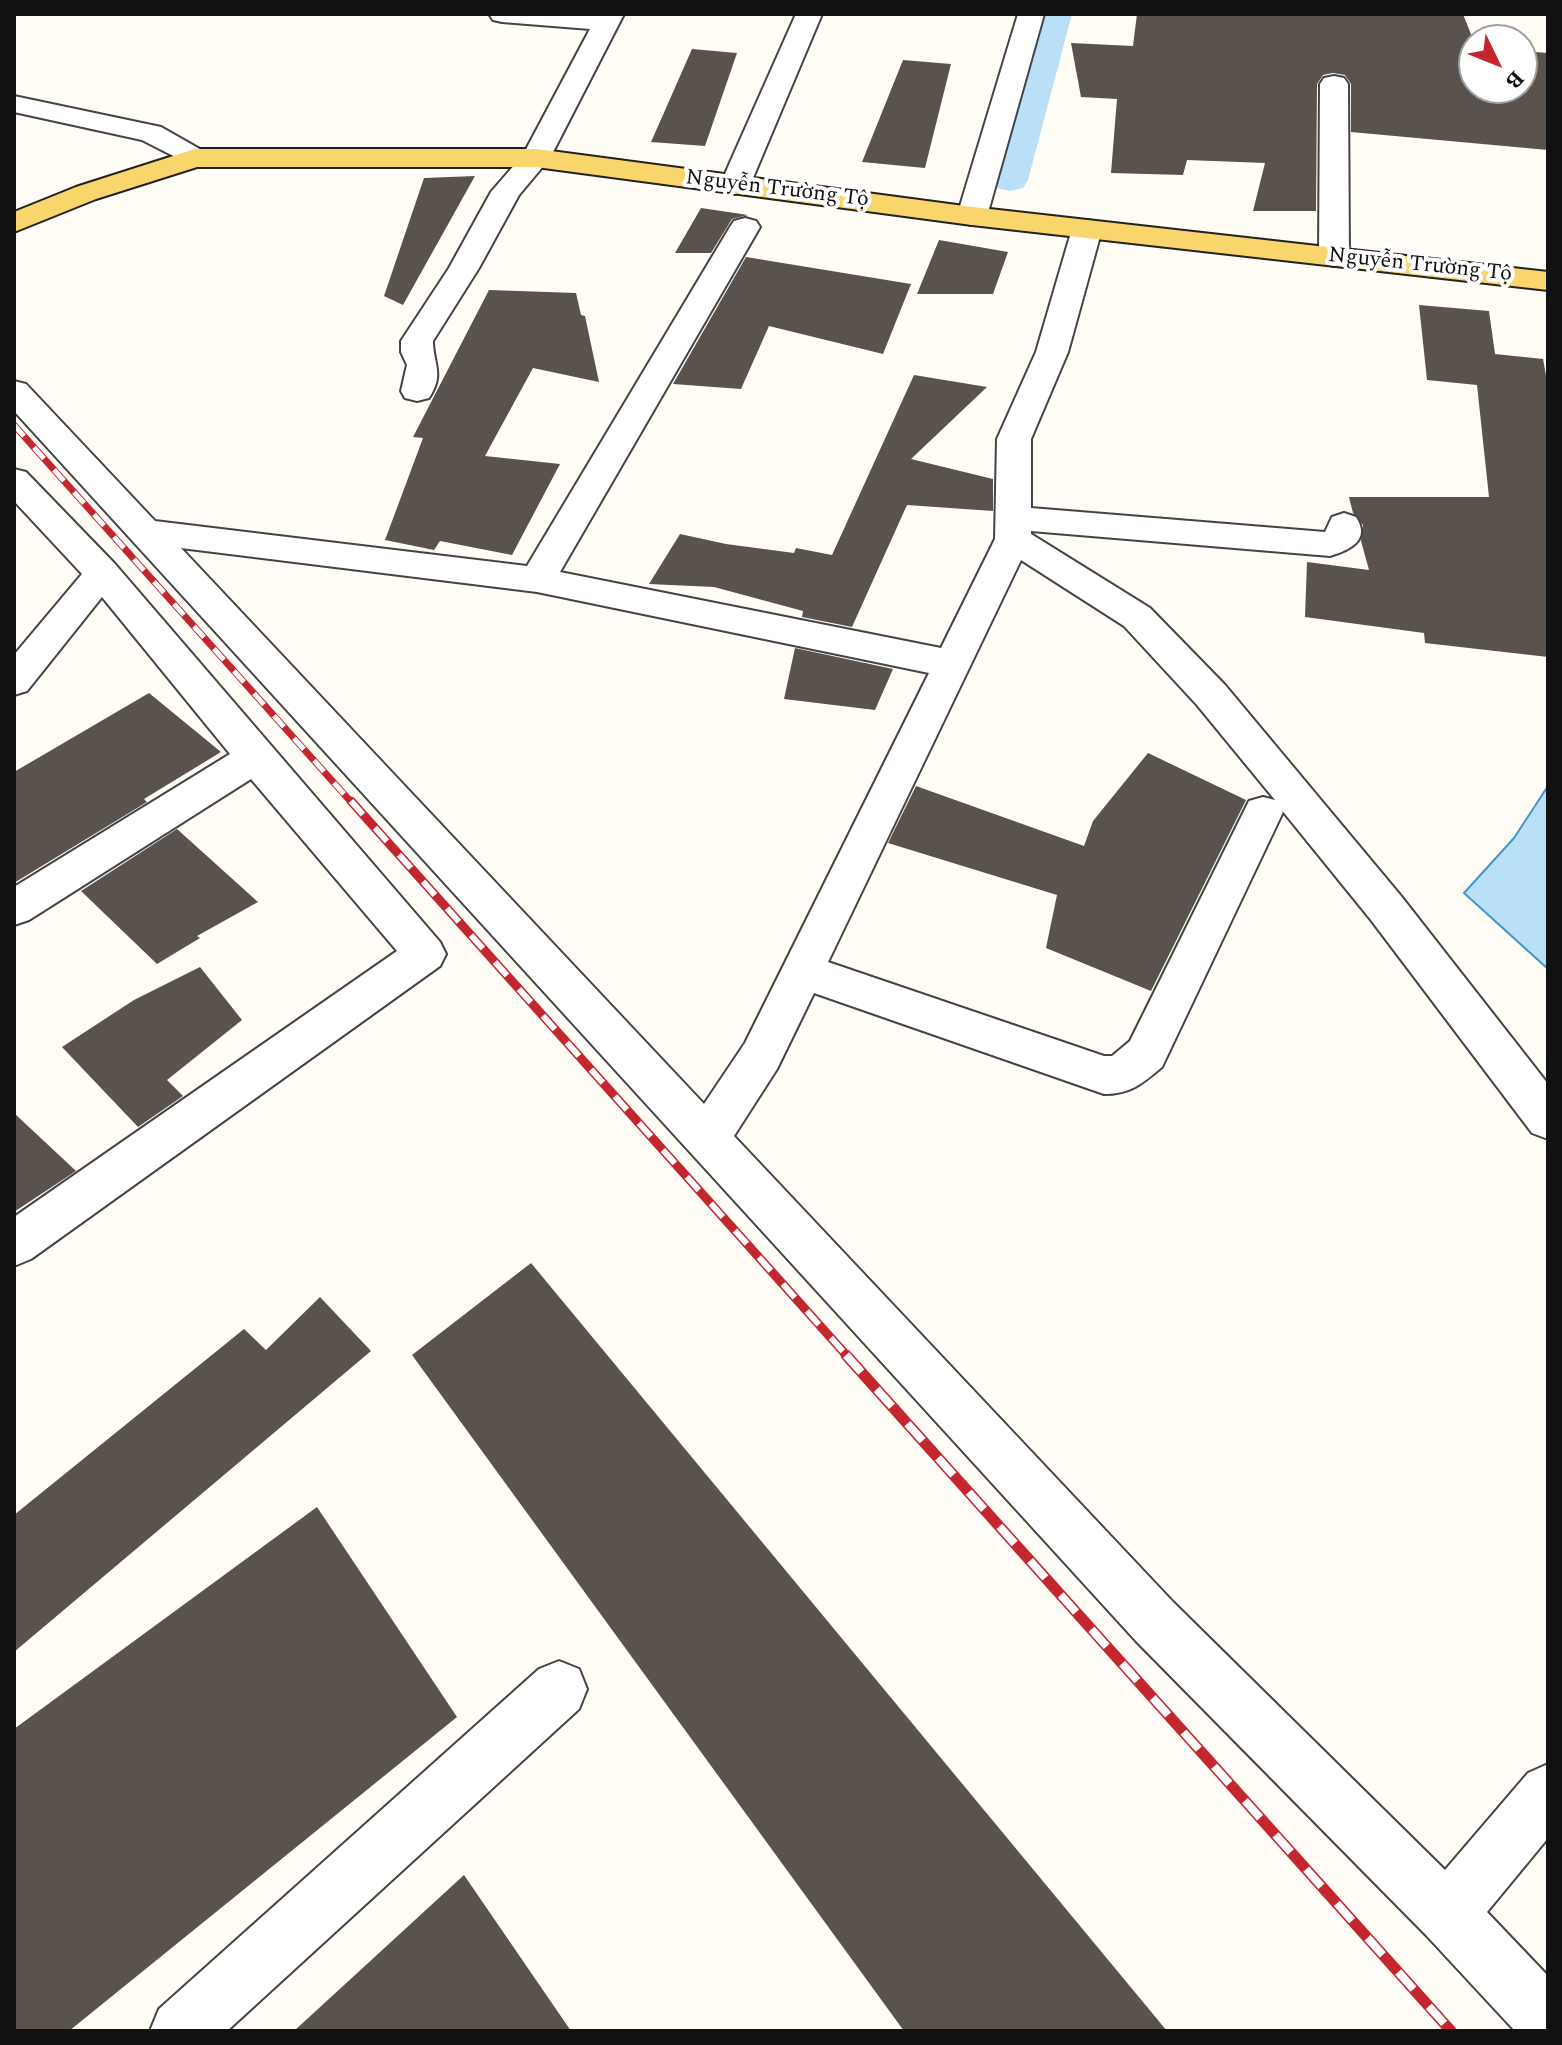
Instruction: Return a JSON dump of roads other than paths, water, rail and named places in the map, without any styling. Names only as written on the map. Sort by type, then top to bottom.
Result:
[{"type":"main road","name":"Nguyễn Trường Tộ","points":[[14,223],[86,193],[195,158],[536,158],[972,216],[1548,281]]},
{"type":"street","points":[[417,391],[423,365],[417,352],[417,341],[464,268],[506,192],[536,158],[609,18],[502,14]]},
{"type":"street","points":[[735,185],[809,14]]},
{"type":"street","points":[[972,216],[1031,14]]},
{"type":"street","points":[[1334,84],[1334,257]]},
{"type":"street","points":[[14,104],[151,133],[195,158]]},
{"type":"street","points":[[537,580],[745,227]]},
{"type":"street","points":[[707,1138],[761,1056],[951,664],[1013,528],[1014,439],[1052,352],[1087,229]]},
{"type":"street","points":[[14,391],[1155,1622],[1447,1914],[1548,2021]]},
{"type":"street","points":[[14,480],[102,573],[425,954],[14,1244]]},
{"type":"street","points":[[1013,528],[1330,544],[1342,539],[1344,525]]},
{"type":"street","points":[[1013,528],[1137,617],[1211,695],[1376,896],[1548,1119]]},
{"type":"street","points":[[145,532],[537,580],[951,664]]},
{"type":"street","points":[[14,681],[102,573]]},
{"type":"street","points":[[14,908],[255,757]]},
{"type":"street","points":[[803,971],[1104,1075],[1121,1075],[1146,1054],[1263,812]]},
{"type":"street","points":[[181,2031],[559,1689]]},
{"type":"street","points":[[1447,1914],[1548,1793]]},
{"type":"water","points":[[1548,786],[1548,969],[1464,893],[1514,838]]},
{"type":"waterway","points":[[1010,180],[1056,14]]},
{"type":"railway","points":[[14,425],[352,803]]},
{"type":"railway","points":[[351,801],[848,1357]]},
{"type":"railway","points":[[846,1355],[1451,2031]]}]
